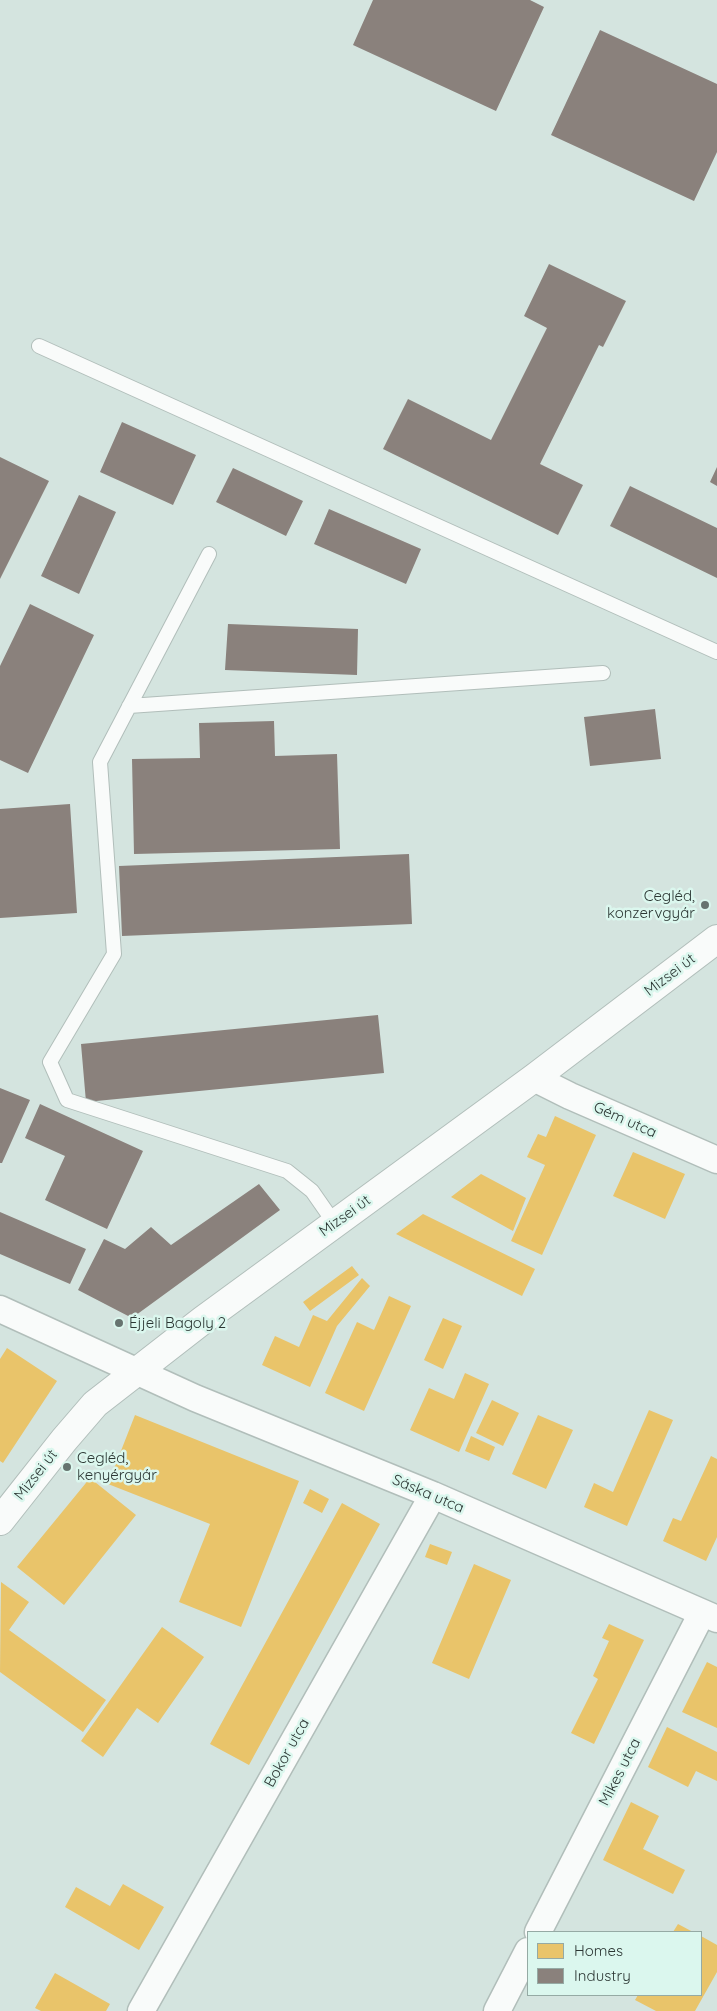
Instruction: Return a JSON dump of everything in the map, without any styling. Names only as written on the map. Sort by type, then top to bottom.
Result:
[{"type":"main road","name":"Mizsei út","points":[[0,1521],[95,1404],[203,1320],[534,1078],[717,939]]},
{"type":"street","name":"Gém utca","points":[[534,1078],[570,1096],[717,1160]]},
{"type":"street","name":"Sáska utca","points":[[0,1309],[195,1398],[433,1495],[709,1616]]},
{"type":"street","name":"Bokor utca","points":[[142,2011],[433,1495]]},
{"type":"street","name":"Mikes utca","points":[[539,1931],[709,1616]]},
{"type":"street","points":[[497,2011],[527,1953]]},
{"type":"lane","points":[[40,346],[717,652]]},
{"type":"lane","points":[[209,554],[100,762],[114,954],[50,1062],[67,1100],[287,1171],[312,1191],[335,1224]]},
{"type":"lane","points":[[129,706],[603,673]]},
{"type":"building: Homes","points":[[555,1116],[596,1135],[542,1255],[511,1241],[545,1165],[527,1157],[538,1134],[546,1137]]},
{"type":"building: Homes","points":[[633,1152],[685,1174],[665,1219],[613,1196]]},
{"type":"building: Homes","points":[[481,1174],[526,1198],[513,1231],[451,1197]]},
{"type":"building: Homes","points":[[423,1214],[535,1269],[522,1296],[396,1234]]},
{"type":"building: Homes","points":[[352,1266],[359,1275],[310,1311],[303,1302]]},
{"type":"building: Homes","points":[[362,1278],[370,1286],[337,1326],[310,1387],[262,1365],[275,1336],[299,1347],[313,1315],[327,1321]]},
{"type":"building: Homes","points":[[389,1296],[411,1306],[364,1411],[325,1393],[357,1322],[374,1330]]},
{"type":"building: Homes","points":[[443,1318],[462,1326],[443,1369],[424,1360]]},
{"type":"building: Homes","points":[[7,1348],[57,1381],[3,1463],[0,1461],[0,1359]]},
{"type":"building: Homes","points":[[465,1373],[489,1384],[459,1452],[410,1430],[429,1388],[454,1399]]},
{"type":"building: Homes","points":[[492,1400],[519,1413],[503,1446],[476,1433]]},
{"type":"building: Homes","points":[[649,1410],[673,1420],[627,1526],[584,1507],[594,1483],[613,1492]]},
{"type":"building: Homes","points":[[135,1415],[299,1481],[241,1627],[179,1602],[210,1524],[108,1484]]},
{"type":"building: Homes","points":[[538,1415],[573,1430],[546,1489],[512,1474]]},
{"type":"building: Homes","points":[[471,1436],[495,1447],[489,1461],[465,1451]]},
{"type":"building: Homes","points":[[711,1456],[717,1459],[717,1537],[706,1561],[663,1541],[673,1518],[681,1521]]},
{"type":"building: Homes","points":[[90,1478],[136,1515],[64,1605],[17,1567]]},
{"type":"building: Homes","points":[[310,1489],[329,1499],[322,1513],[303,1503]]},
{"type":"building: Homes","points":[[342,1503],[380,1524],[249,1765],[210,1744]]},
{"type":"building: Homes","points":[[430,1544],[452,1552],[447,1565],[425,1557]]},
{"type":"building: Homes","points":[[474,1564],[511,1580],[469,1679],[432,1663]]},
{"type":"building: Homes","points":[[1,1582],[29,1602],[9,1630],[106,1700],[83,1732],[0,1672]]},
{"type":"building: Homes","points":[[609,1624],[644,1640],[594,1744],[571,1733],[598,1679],[593,1676],[609,1641],[602,1638]]},
{"type":"building: Homes","points":[[162,1627],[204,1657],[158,1723],[137,1708],[103,1757],[81,1741]]},
{"type":"building: Homes","points":[[707,1662],[717,1667],[717,1728],[682,1712]]},
{"type":"building: Homes","points":[[667,1727],[717,1752],[717,1781],[696,1771],[688,1787],[648,1767]]},
{"type":"building: Homes","points":[[631,1802],[659,1816],[643,1849],[685,1870],[673,1894],[603,1860]]},
{"type":"building: Homes","points":[[123,1884],[164,1907],[139,1950],[65,1907],[76,1887],[110,1906]]},
{"type":"building: Homes","points":[[678,1924],[691,1931],[674,1931]]},
{"type":"building: Homes","points":[[702,1937],[717,1945],[717,1972],[695,2011],[656,2011],[635,2000],[637,1996],[702,1996]]},
{"type":"building: Homes","points":[[55,1973],[110,2004],[106,2011],[41,2011],[35,2008]]},
{"type":"building: Industry","points":[[373,0],[530,0],[544,7],[496,111],[353,45]]},
{"type":"building: Industry","points":[[600,30],[717,84],[717,152],[694,201],[551,135]]},
{"type":"building: Industry","points":[[549,264],[626,301],[603,347],[599,345],[540,464],[583,485],[558,535],[383,449],[408,399],[491,440],[547,328],[524,316]]},
{"type":"building: Industry","points":[[122,422],[196,455],[173,505],[100,472]]},
{"type":"building: Industry","points":[[0,457],[49,481],[0,579]]},
{"type":"building: Industry","points":[[717,467],[717,486],[710,482]]},
{"type":"building: Industry","points":[[233,468],[303,501],[286,536],[216,502]]},
{"type":"building: Industry","points":[[630,486],[717,528],[717,578],[610,526]]},
{"type":"building: Industry","points":[[79,495],[116,512],[79,594],[41,576]]},
{"type":"building: Industry","points":[[329,509],[421,549],[406,584],[314,544]]},
{"type":"building: Industry","points":[[30,604],[94,635],[28,773],[0,760],[0,666]]},
{"type":"building: Industry","points":[[228,624],[358,629],[357,675],[225,670]]},
{"type":"building: Industry","points":[[655,709],[661,759],[590,766],[584,717]]},
{"type":"building: Industry","points":[[274,721],[275,756],[337,754],[340,849],[134,854],[132,759],[200,758],[199,723]]},
{"type":"building: Industry","points":[[70,804],[77,913],[0,918],[0,809]]},
{"type":"building: Industry","points":[[409,854],[412,924],[122,936],[119,866]]},
{"type":"building: Industry","points":[[378,1015],[384,1073],[86,1102],[81,1044]]},
{"type":"building: Industry","points":[[0,1088],[30,1100],[2,1163],[0,1163]]},
{"type":"building: Industry","points":[[40,1104],[143,1151],[107,1229],[45,1200],[65,1156],[25,1138]]},
{"type":"building: Industry","points":[[259,1184],[280,1210],[132,1318],[78,1290],[104,1239],[125,1249],[151,1227],[171,1245]]},
{"type":"building: Industry","points":[[0,1212],[86,1249],[70,1284],[0,1254]]},
{"type":"place","name":"Cegléd, konzervgyár","points":[[705,905]]},
{"type":"place","name":"Éjjeli Bagoly 2","points":[[119,1323]]},
{"type":"place","name":"Cegléd, kenyérgyár","points":[[67,1467]]}]
